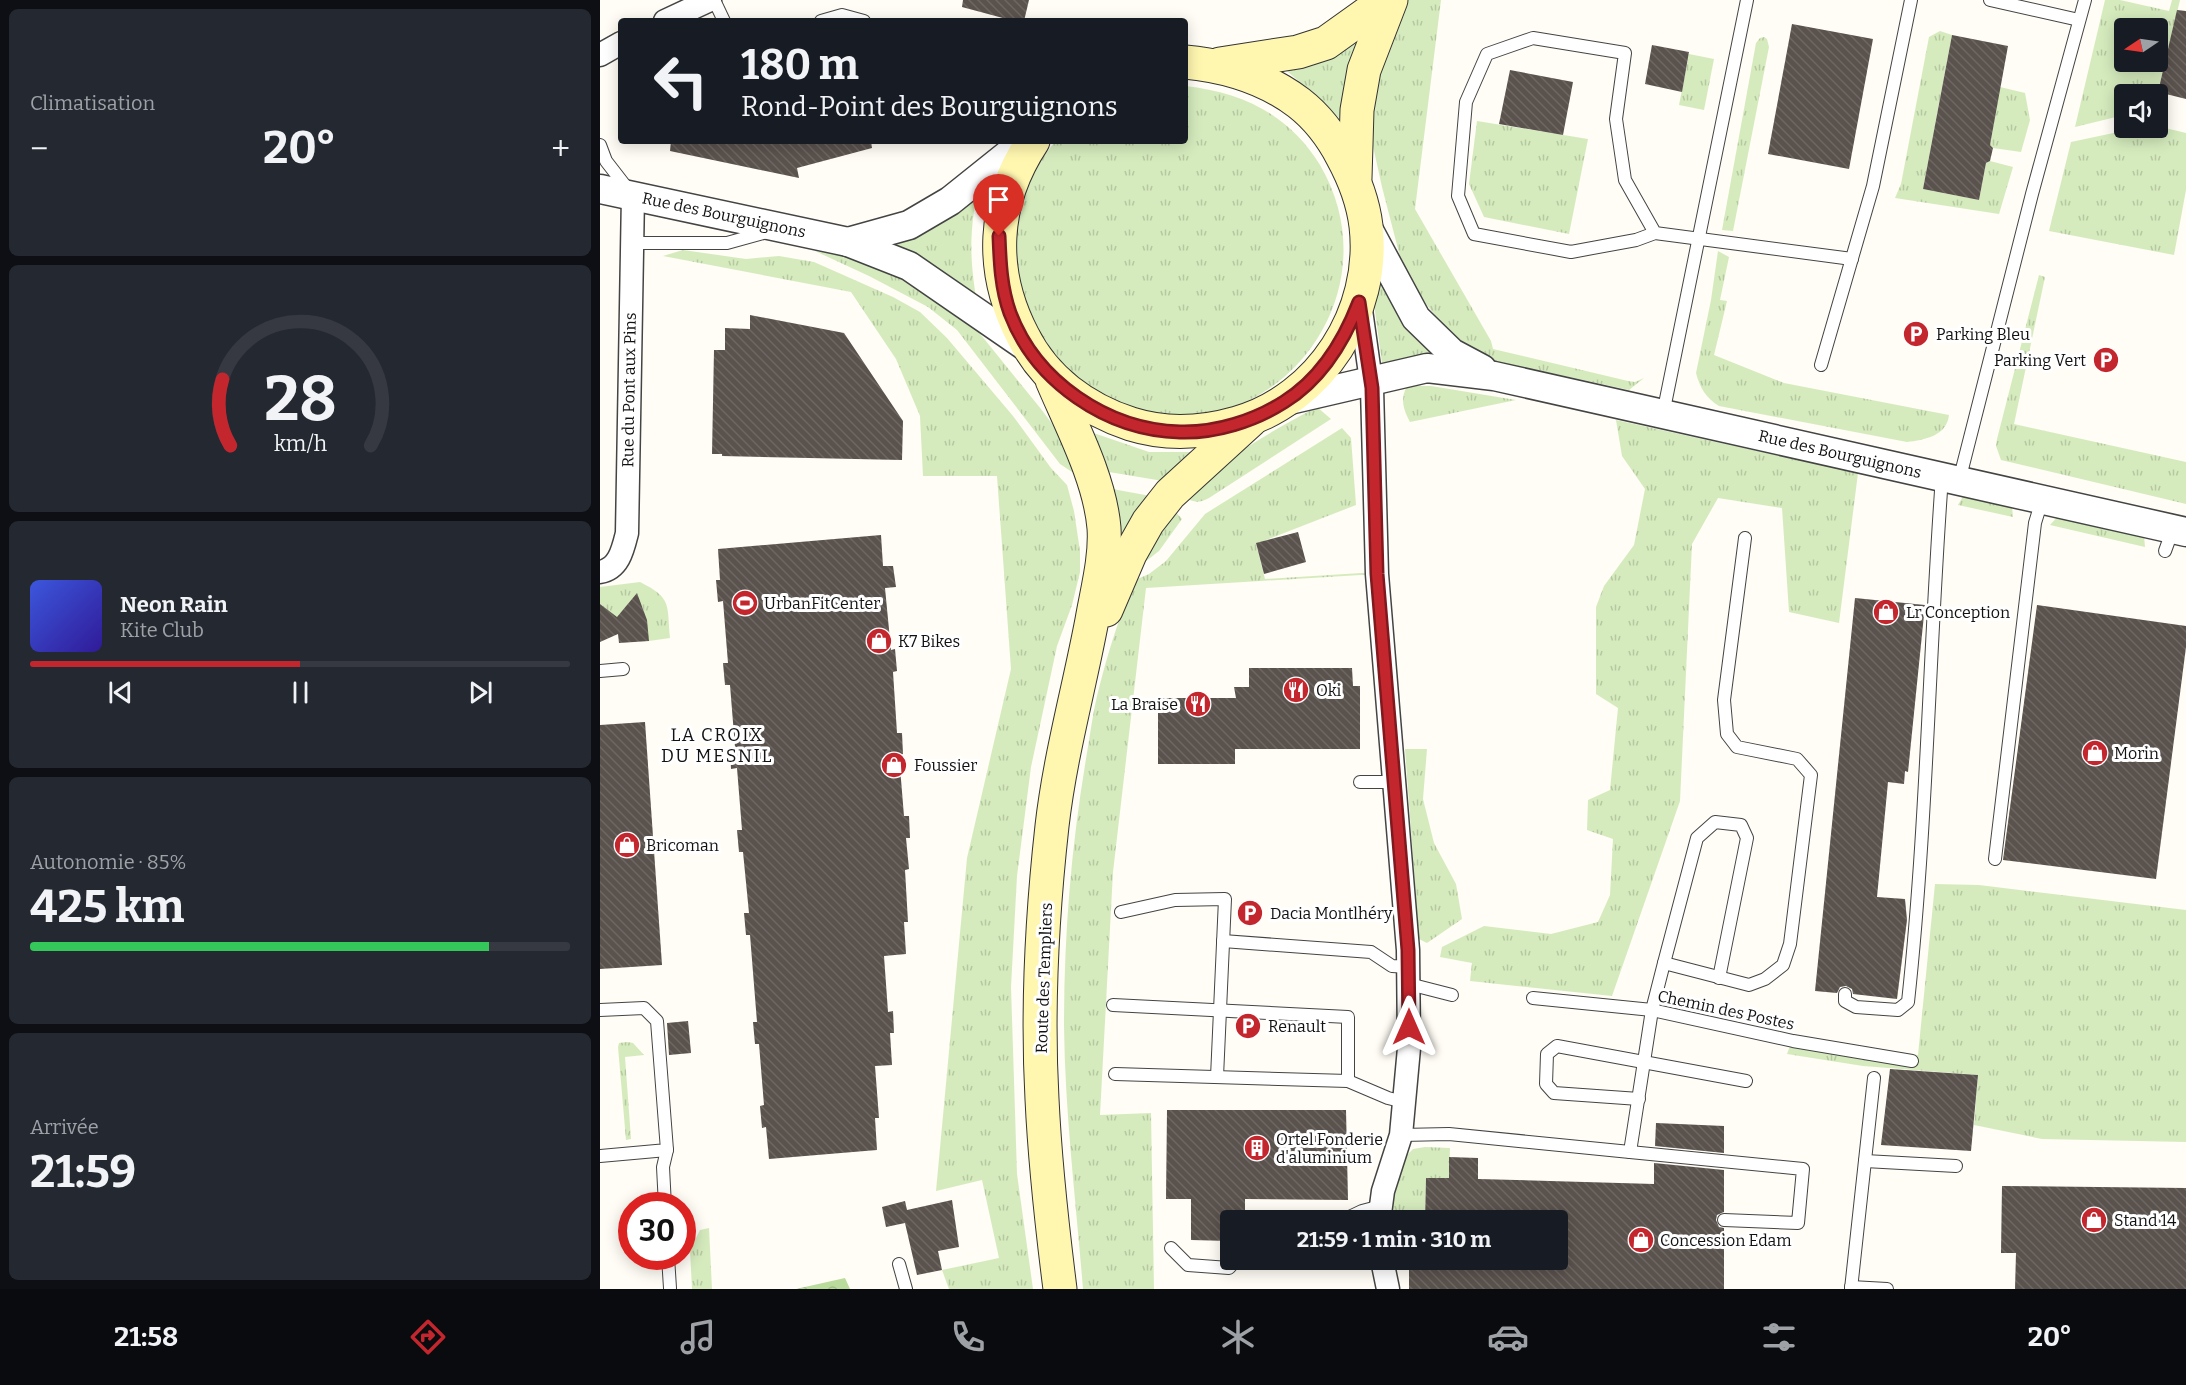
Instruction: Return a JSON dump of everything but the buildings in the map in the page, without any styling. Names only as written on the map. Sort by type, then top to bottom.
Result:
[{"type":"main road","points":[[1200,64],[1298,52],[1326,43],[1386,0]]},
{"type":"main road","points":[[1355,180],[1357,110],[1364,70],[1391,0]]},
{"type":"main road","points":[[1031,144],[1020,161],[1005,198],[999,236],[1001,275],[1011,313],[1028,348],[1050,375],[1078,399],[1110,417],[1144,428],[1181,432],[1217,429],[1252,419],[1286,401],[1310,381],[1331,358],[1348,331],[1359,302],[1367,264],[1366,225],[1355,180],[1332,138],[1300,104],[1260,79],[1200,64]]},
{"type":"main road","name":"Route des Templiers","points":[[1050,375],[1093,478],[1104,529],[1098,584],[1067,735],[1052,824],[1044,920],[1040,999],[1042,1100],[1060,1289]]},
{"type":"main road","name":"Route des Templiers","points":[[1082,669],[1116,584],[1148,522],[1170,494],[1252,419]]},
{"type":"street","points":[[671,18],[710,0]]},
{"type":"street","points":[[600,55],[618,45]]},
{"type":"street","points":[[848,242],[909,225],[950,201],[1021,144]]},
{"type":"street","name":"Rue des Bourguignons","points":[[600,189],[848,242],[909,266],[1028,348]]},
{"type":"street","name":"Rue du Pont aux Pins","points":[[600,572],[608,571],[621,557],[627,533],[633,195]]},
{"type":"street","name":"Rue des Bourguignons","points":[[1366,225],[1416,318],[1452,353],[1494,376]]},
{"type":"street","points":[[1359,302],[1371,381],[1377,574],[1409,976],[1409,1048],[1401,1135],[1383,1191],[1380,1210]]},
{"type":"street","name":"Rue des Bourguignons","points":[[1286,401],[1428,368],[1494,376],[2042,500],[2175,537]]},
{"type":"street","points":[[1384,1270],[1388,1289]]},
{"type":"lane","points":[[714,0],[723,18]]},
{"type":"lane","points":[[1663,414],[1747,0]]},
{"type":"lane","points":[[1821,365],[1873,186],[1911,0]]},
{"type":"lane","points":[[1990,0],[2079,20]]},
{"type":"lane","points":[[1845,994],[1845,1001],[1856,1007],[1898,1010],[1908,1002],[1918,907],[1933,591],[1951,479],[2085,0]]},
{"type":"lane","points":[[832,18],[842,15],[853,18]]},
{"type":"lane","points":[[1656,233],[1624,180],[1616,119],[1625,53],[1533,38],[1487,54],[1466,102],[1458,196],[1474,234],[1571,252],[1636,240],[1656,233],[1852,259]]},
{"type":"lane","points":[[600,145],[606,161],[633,195]]},
{"type":"lane","points":[[632,243],[727,243],[782,228]]},
{"type":"lane","points":[[1995,859],[2036,567],[2035,523],[2042,500]]},
{"type":"lane","points":[[1664,963],[1749,985],[1765,980],[1783,965],[1790,944],[1811,775],[1797,759],[1737,747],[1727,734],[1724,700],[1745,538]]},
{"type":"lane","points":[[600,671],[623,669]]},
{"type":"lane","points":[[1360,782],[1394,782]]},
{"type":"lane","points":[[1630,1152],[1652,1010],[1664,963],[1697,838],[1715,822],[1741,825],[1747,838],[1719,978]]},
{"type":"lane","points":[[1121,912],[1175,900],[1225,899],[1217,1077]]},
{"type":"lane","points":[[1223,941],[1371,952],[1409,976],[1452,995]]},
{"type":"lane","name":"Chemin des Postes","points":[[1533,998],[1652,1010],[1793,1041],[1912,1061]]},
{"type":"lane","points":[[1113,1005],[1348,1017],[1348,1081]]},
{"type":"lane","points":[[600,1010],[644,1008],[657,1020],[667,1150],[663,1167],[664,1192]]},
{"type":"lane","points":[[1639,1099],[1554,1093],[1546,1084],[1547,1054],[1557,1046],[1644,1064],[1746,1081]]},
{"type":"lane","points":[[1115,1074],[1348,1081],[1388,1098],[1404,1102]]},
{"type":"lane","points":[[1874,1078],[1851,1288],[1887,1289]]},
{"type":"lane","points":[[1401,1135],[1449,1134],[1803,1169],[1798,1223],[1724,1220]]},
{"type":"lane","points":[[600,1156],[667,1150]]},
{"type":"lane","points":[[1865,1161],[1956,1166]]},
{"type":"lane","points":[[1171,1248],[1188,1265],[1220,1267]]},
{"type":"lane","points":[[899,1264],[906,1289]]},
{"type":"lane","points":[[669,1270],[670,1288]]},
{"type":"green space","points":[[1404,0],[1441,0],[1415,209],[1491,341],[1493,349],[1628,381],[1635,382],[1644,378],[1629,390],[1490,360],[1455,339],[1406,280],[1371,137],[1377,59]]},
{"type":"green space","points":[[2105,0],[2120,0],[2169,11],[2172,0],[2180,0],[2168,50],[2168,18],[2114,18],[2114,72],[2163,72],[2160,84],[2114,84],[2114,117],[2075,127]]},
{"type":"green space","points":[[1369,23],[1348,128],[1329,107],[1281,66]]},
{"type":"green space","points":[[1940,31],[1952,35],[1923,189],[1979,200],[1986,163],[1990,161],[2013,167],[1999,214],[1895,198],[1901,184],[1929,37]]},
{"type":"green space","points":[[1764,37],[1769,47],[1733,231],[1722,230],[1756,43]]},
{"type":"green space","points":[[1689,54],[1714,59],[1704,110],[1679,105]]},
{"type":"green space","points":[[1188,86],[1245,100],[1263,109],[1294,132],[1320,165],[1341,219],[1342,272],[1327,321],[1298,363],[1259,395],[1212,413],[1160,414],[1105,395],[1071,373],[1043,343],[1020,289],[1017,235],[1022,201],[1035,170],[1054,144],[1188,144]]},
{"type":"green space","points":[[2000,87],[2025,93],[2030,120],[2021,152],[1993,148],[1990,145]]},
{"type":"green space","points":[[1477,121],[1588,139],[1569,234],[1484,217],[1469,184]]},
{"type":"green space","points":[[2168,129],[2186,133],[2186,190],[2174,255],[2049,231],[2071,142],[2114,133],[2114,138],[2168,138]]},
{"type":"green space","points":[[977,194],[971,249],[977,303],[880,244]]},
{"type":"green space","points":[[683,250],[746,259],[779,256],[814,262],[893,297],[920,312],[947,338],[1013,416],[1051,468],[1067,485],[1074,511],[1080,551],[1080,572],[1072,605],[1057,646],[1031,767],[1017,876],[1011,987],[1017,1174],[1033,1289],[949,1289],[942,1270],[999,1258],[982,1180],[936,1191],[967,858],[1011,669],[997,476],[923,476],[920,416],[896,359],[851,292],[663,256]]},
{"type":"green space","points":[[815,251],[839,254],[894,272],[955,307],[981,335],[1041,409],[1062,437],[1080,472],[1072,472],[1060,464],[957,330],[928,307]]},
{"type":"green space","points":[[1718,251],[1729,257],[1720,300],[1727,301],[1714,355],[1784,383],[1949,415],[1944,428],[1934,436],[1907,442],[1719,406],[1710,400],[1699,383],[1696,373],[1711,300]]},
{"type":"green space","points":[[1382,274],[1452,362],[1420,359],[1382,363],[1374,304]]},
{"type":"green space","points":[[2039,275],[2045,277],[2014,424],[2186,462],[2186,504],[2001,460],[1996,446],[1997,439]]},
{"type":"green space","points":[[1407,386],[1431,386],[1516,400],[1410,422],[1403,404]]},
{"type":"green space","points":[[1317,407],[1331,419],[1209,498],[1197,502],[1185,497],[1231,458],[1264,436]]},
{"type":"green space","points":[[1616,420],[1858,473],[1839,623],[1789,612],[1782,508],[1718,498],[1692,544],[1680,801],[1612,996],[1470,981],[1472,963],[1440,957],[1442,947],[1484,926],[1551,934],[1598,922],[1610,895],[1613,839],[1587,830],[1588,800],[1610,790],[1618,708],[1596,694],[1596,607],[1604,586],[1634,545],[1645,489],[1622,456]]},
{"type":"green space","points":[[1342,428],[1351,438],[1356,505],[1256,544],[1265,579],[1377,572],[1377,574],[1146,588],[1113,872],[1100,1115],[1151,1113],[1154,1289],[1083,1289],[1066,1092],[1065,959],[1072,859],[1081,792],[1095,706],[1110,647],[1135,580],[1149,574],[1166,561],[1205,514]]},
{"type":"green space","points":[[1082,429],[1149,452],[1203,452],[1169,482],[1103,471]]},
{"type":"green space","points":[[1107,488],[1156,497],[1120,556]]},
{"type":"green space","points":[[1965,493],[2012,507],[2013,517],[1958,505]]},
{"type":"green space","points":[[1173,509],[1182,519],[1159,551],[1141,565]]},
{"type":"green space","points":[[2060,514],[2144,536],[2145,547],[2050,525]]},
{"type":"green space","points":[[640,582],[658,593],[666,603],[670,638],[649,641],[643,608],[638,601],[610,623],[600,604],[600,587]]},
{"type":"green space","points":[[1405,749],[1427,749],[1423,799],[1434,843],[1456,884],[1462,919],[1427,943],[1419,939]]},
{"type":"green space","points":[[1935,884],[1979,885],[2186,910],[2186,1142],[2042,1139],[1974,1125],[1978,1075],[1863,1066],[1787,1054],[1794,1035],[1918,1055]]},
{"type":"green space","points":[[619,1043],[633,1043],[644,1055],[625,1057],[631,1139],[626,1140],[618,1047]]},
{"type":"green space","points":[[1450,1148],[1449,1178],[1426,1178],[1425,1210],[1391,1210],[1400,1162],[1413,1149]]},
{"type":"green space","points":[[709,1228],[712,1289],[692,1289],[691,1270],[696,1270],[696,1238],[700,1230]]},
{"type":"green space","points":[[845,1278],[850,1289],[796,1289]]},
{"type":"place","name":"Parking Bleu","points":[[1916,334]]},
{"type":"place","name":"Parking Vert","points":[[2106,360]]},
{"type":"place","name":"UrbanFitCenter","points":[[745,603]]},
{"type":"place","name":"Lr Conception","points":[[1886,612]]},
{"type":"place","name":"K7 Bikes","points":[[879,641]]},
{"type":"place","name":"Oki","points":[[1296,690]]},
{"type":"place","name":"La Braise","points":[[1198,704]]},
{"type":"place","name":"Morin","points":[[2095,753]]},
{"type":"place","name":"Foussier","points":[[894,765]]},
{"type":"place","name":"Bricoman","points":[[627,845]]},
{"type":"place","name":"Dacia Montlhéry","points":[[1250,913]]},
{"type":"place","name":"Renault","points":[[1248,1026]]},
{"type":"place","name":"Ortel Fonderie d'aluminium","points":[[1257,1148]]},
{"type":"place","name":"Stand 14","points":[[2094,1220]]},
{"type":"place","name":"Concession Edam","points":[[1641,1240]]},
{"type":"district","name":"LA CROIX DU MESNIL","points":[[717,745]]},
{"type":"route","points":[[999,236],[1001,275],[1011,313],[1028,348],[1050,375],[1078,399],[1110,417],[1144,428],[1181,432],[1217,429],[1252,419],[1286,401],[1310,381],[1331,358],[1348,331],[1359,302],[1372,388],[1377,574],[1408,950],[1409,1027]]}]
